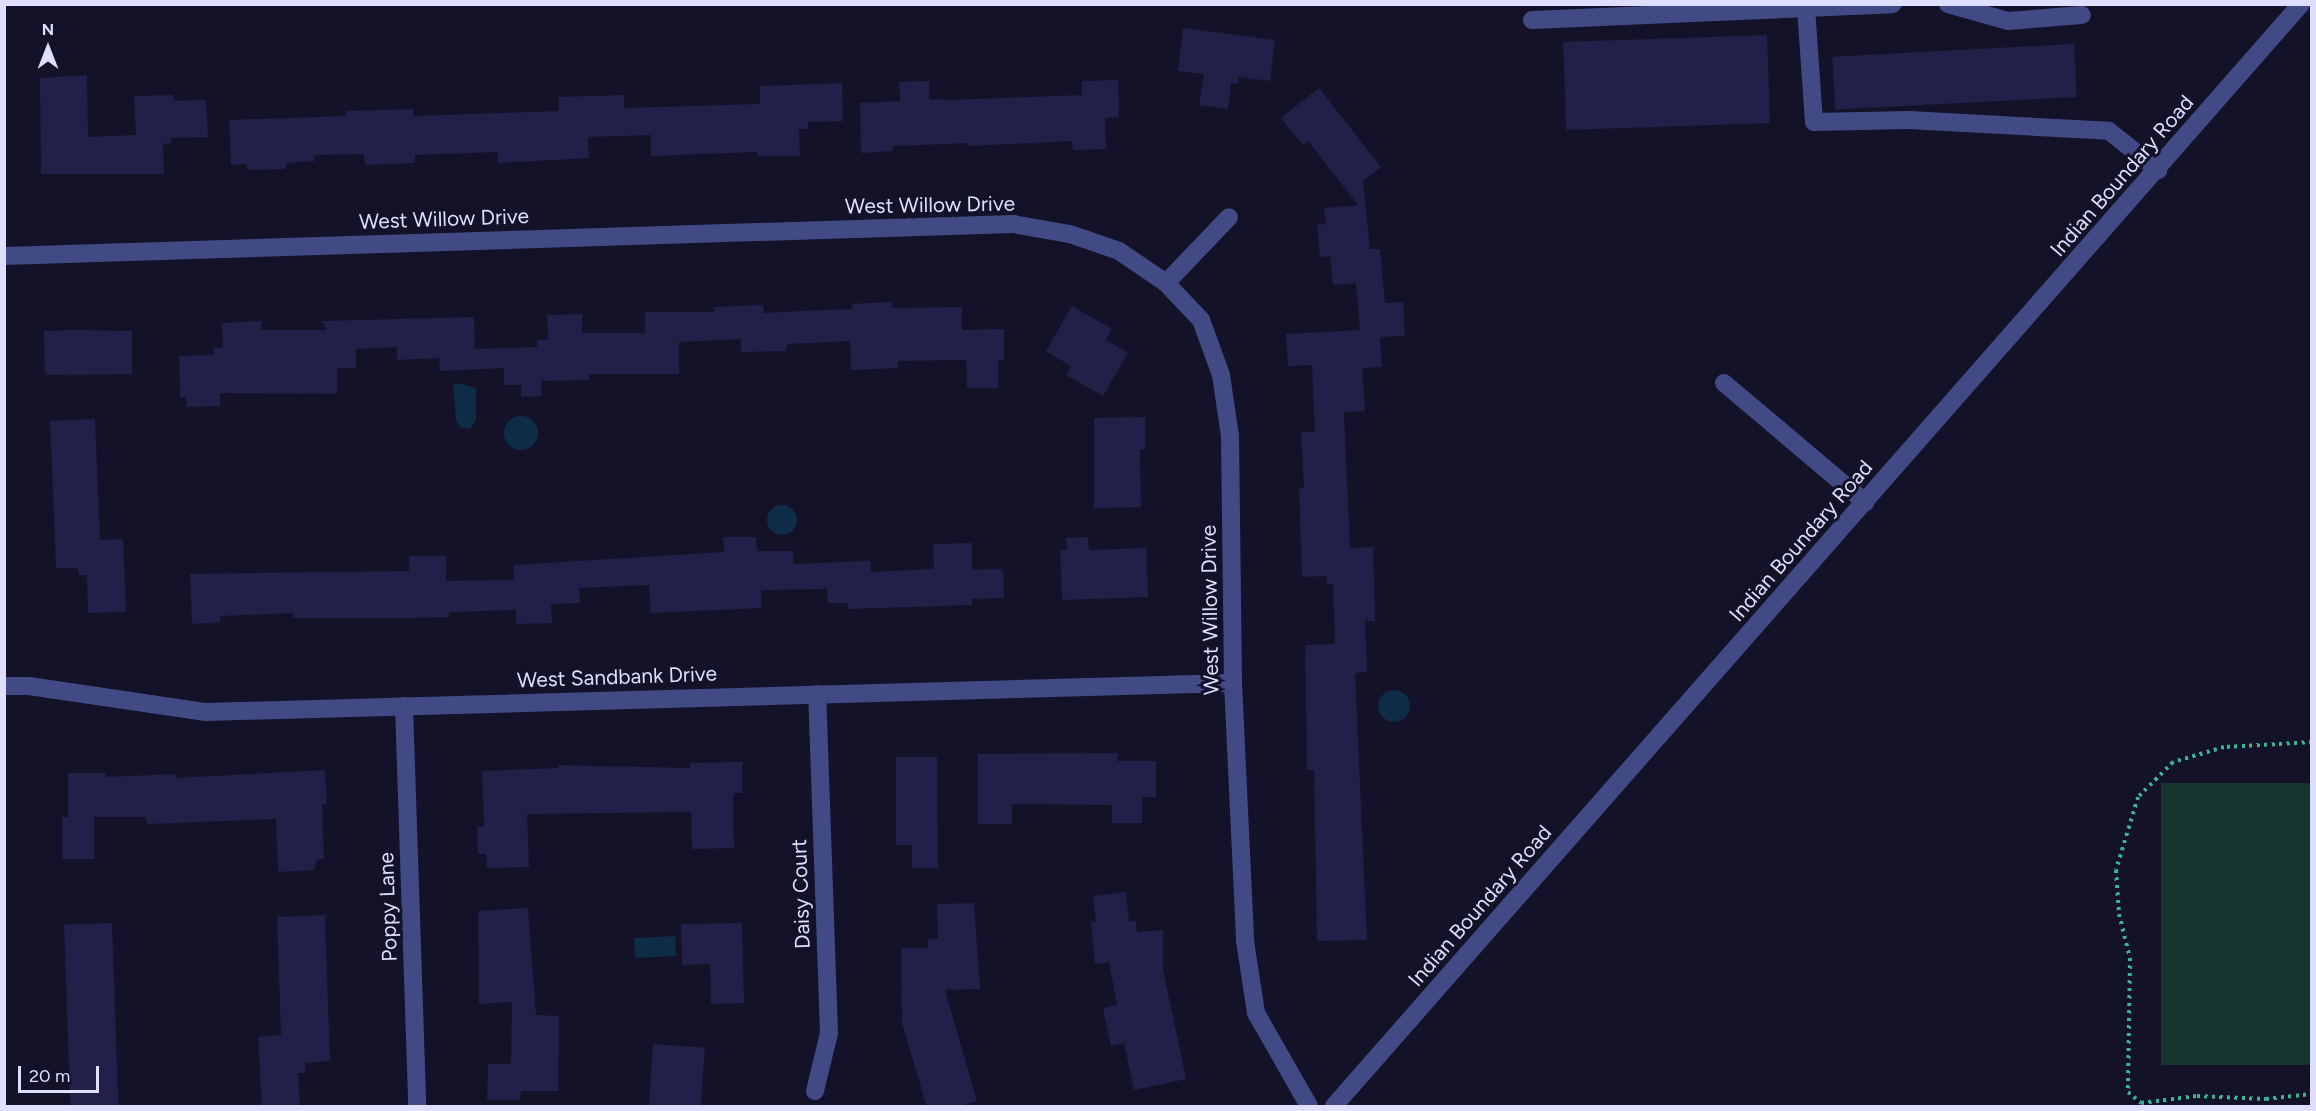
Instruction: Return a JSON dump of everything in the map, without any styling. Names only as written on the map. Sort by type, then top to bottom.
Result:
[{"type":"street","points":[[1532,20],[1893,4]]},
{"type":"street","points":[[1948,4],[2008,21],[2082,15]]},
{"type":"street","name":"Indian Boundary Road","points":[[1334,1107],[2158,170],[2301,4]]},
{"type":"street","points":[[1806,8],[1814,122],[1909,120],[2109,131],[2158,170]]},
{"type":"street","points":[[1166,283],[1229,217]]},
{"type":"street","name":"West Willow Drive","points":[[4,256],[1013,224],[1070,234],[1119,251],[1166,283],[1201,320],[1221,375],[1230,436],[1233,683],[1245,941],[1256,1013],[1309,1107]]},
{"type":"street","points":[[1724,383],[1865,502]]},
{"type":"street","name":"West Sandbank Drive","points":[[4,686],[28,686],[206,712],[1233,683]]},
{"type":"street","name":"Daisy Court","points":[[815,1091],[829,1033],[817,694]]},
{"type":"street","name":"Poppy Lane","points":[[404,706],[417,1107]]},
{"type":"path","points":[[2312,742],[2224,747],[2174,762],[2138,797],[2116,870],[2119,914],[2130,958],[2128,1092],[2141,1103],[2197,1096],[2266,1099],[2312,1094]]},
{"type":"green space","points":[[2161,783],[2311,783],[2311,1065],[2161,1065]]},
{"type":"water","points":[[457,383],[476,388],[476,420],[470,429],[461,428],[456,420],[453,386]]},
{"type":"water","points":[[521,416],[533,421],[538,433],[533,445],[521,450],[509,445],[504,433],[509,421]]},
{"type":"water","points":[[782,505],[793,509],[797,520],[793,531],[782,535],[771,531],[767,520],[771,509]]},
{"type":"water","points":[[1394,690],[1405,695],[1410,706],[1405,717],[1394,722],[1383,717],[1378,706],[1383,695]]},
{"type":"water","points":[[675,936],[676,956],[635,958],[634,938]]},
{"type":"building","points":[[1183,28],[1275,40],[1270,81],[1239,77],[1238,84],[1231,83],[1228,109],[1199,105],[1204,74],[1178,71]]},
{"type":"building","points":[[1767,35],[1770,123],[1566,130],[1563,42]]},
{"type":"building","points":[[2074,44],[2077,97],[1835,110],[1832,57]]},
{"type":"building","points":[[87,75],[88,137],[136,135],[134,96],[173,95],[174,101],[206,100],[208,137],[171,138],[171,143],[163,144],[164,174],[41,174],[40,78]]},
{"type":"building","points":[[1118,80],[1119,117],[1105,118],[1106,149],[1073,150],[1072,141],[969,146],[969,143],[894,146],[892,151],[861,153],[860,103],[900,101],[899,82],[929,81],[929,99],[950,100],[1082,95],[1082,81]]},
{"type":"building","points":[[842,83],[843,121],[808,122],[808,129],[799,129],[800,156],[757,156],[757,152],[651,156],[651,135],[588,137],[589,158],[498,163],[498,152],[415,155],[415,163],[365,165],[364,154],[314,155],[315,161],[286,163],[286,169],[247,170],[247,164],[231,165],[229,120],[346,116],[346,111],[413,109],[413,116],[559,111],[559,97],[624,95],[624,108],[760,104],[760,86]]},
{"type":"building","points":[[1319,88],[1381,167],[1363,181],[1370,249],[1380,249],[1385,303],[1403,302],[1405,336],[1380,337],[1382,367],[1362,368],[1365,411],[1344,412],[1350,548],[1373,547],[1375,621],[1365,621],[1367,672],[1355,673],[1367,940],[1317,941],[1314,770],[1307,770],[1305,645],[1335,644],[1333,584],[1327,584],[1327,576],[1302,577],[1299,488],[1304,488],[1301,432],[1315,432],[1312,365],[1288,366],[1286,334],[1360,330],[1356,283],[1333,285],[1330,256],[1320,257],[1317,225],[1326,224],[1324,208],[1358,205],[1308,141],[1303,145],[1281,118]]},
{"type":"building","points":[[892,302],[892,308],[962,307],[962,330],[1004,329],[1004,360],[998,360],[998,388],[967,388],[966,360],[898,361],[898,368],[851,370],[850,341],[787,344],[787,351],[741,352],[741,339],[679,342],[679,374],[589,374],[589,380],[541,381],[542,396],[521,397],[521,385],[504,385],[504,368],[440,371],[439,358],[397,360],[397,347],[356,349],[356,368],[337,368],[337,394],[220,393],[220,406],[187,407],[186,397],[180,397],[179,356],[214,355],[214,348],[223,348],[222,323],[261,321],[261,330],[327,330],[322,321],[474,317],[475,349],[537,347],[537,340],[548,340],[547,315],[582,314],[582,333],[645,333],[645,312],[714,312],[713,307],[763,305],[764,313],[853,309],[851,304]]},
{"type":"building","points":[[1072,306],[1112,329],[1106,340],[1128,353],[1103,396],[1066,375],[1071,366],[1046,351]]},
{"type":"building","points":[[44,331],[132,331],[132,374],[45,375]]},
{"type":"building","points":[[1145,417],[1145,449],[1140,449],[1141,507],[1094,508],[1094,418]]},
{"type":"building","points":[[95,419],[100,540],[123,539],[126,612],[88,613],[87,575],[79,575],[78,568],[56,568],[50,421]]},
{"type":"building","points":[[723,537],[756,537],[757,551],[793,551],[793,564],[871,561],[871,572],[934,569],[933,544],[972,543],[972,570],[1003,569],[1004,598],[972,599],[972,605],[848,609],[848,603],[828,603],[827,589],[761,590],[761,608],[651,613],[649,585],[579,588],[580,603],[551,604],[552,623],[516,624],[516,610],[450,612],[448,617],[411,618],[293,618],[293,613],[220,616],[220,622],[192,624],[190,574],[409,571],[409,556],[446,556],[446,581],[514,580],[514,565],[724,552]]},
{"type":"building","points":[[1088,537],[1089,550],[1146,548],[1148,597],[1062,600],[1060,550],[1067,550],[1066,538]]},
{"type":"building","points":[[1117,753],[1117,761],[1156,761],[1156,797],[1142,797],[1142,823],[1112,823],[1112,805],[1012,804],[1012,824],[978,824],[978,754]]},
{"type":"building","points":[[896,757],[937,757],[938,868],[912,868],[912,845],[896,845]]},
{"type":"building","points":[[742,762],[742,793],[733,793],[734,848],[692,849],[691,812],[527,814],[529,867],[487,868],[486,854],[478,854],[477,827],[484,827],[482,771],[558,768],[558,765],[690,768],[690,763]]},
{"type":"building","points":[[325,770],[327,804],[322,804],[324,859],[317,859],[314,870],[278,872],[276,819],[147,824],[146,817],[94,817],[94,859],[62,859],[62,817],[68,817],[68,773],[106,773],[106,777],[177,774],[177,778]]},
{"type":"building","points":[[1126,892],[1129,922],[1136,921],[1137,932],[1163,930],[1163,969],[1186,1079],[1134,1090],[1124,1043],[1111,1046],[1103,1008],[1117,1005],[1109,962],[1095,964],[1091,922],[1096,922],[1093,896]]},
{"type":"building","points":[[974,903],[980,989],[945,990],[977,1101],[958,1107],[927,1107],[902,1023],[901,948],[928,948],[928,939],[938,938],[937,904]]},
{"type":"building","points":[[528,908],[536,1015],[559,1016],[558,1091],[521,1091],[520,1100],[487,1100],[488,1064],[511,1064],[512,1002],[479,1004],[478,911]]},
{"type":"building","points":[[325,915],[330,1061],[305,1063],[306,1073],[298,1073],[300,1107],[262,1107],[258,1037],[281,1035],[277,917]]},
{"type":"building","points":[[112,923],[118,1106],[70,1106],[64,925]]},
{"type":"building","points":[[742,923],[744,1003],[711,1004],[710,964],[682,965],[681,924]]},
{"type":"building","points":[[653,1044],[705,1048],[701,1106],[649,1106]]}]
